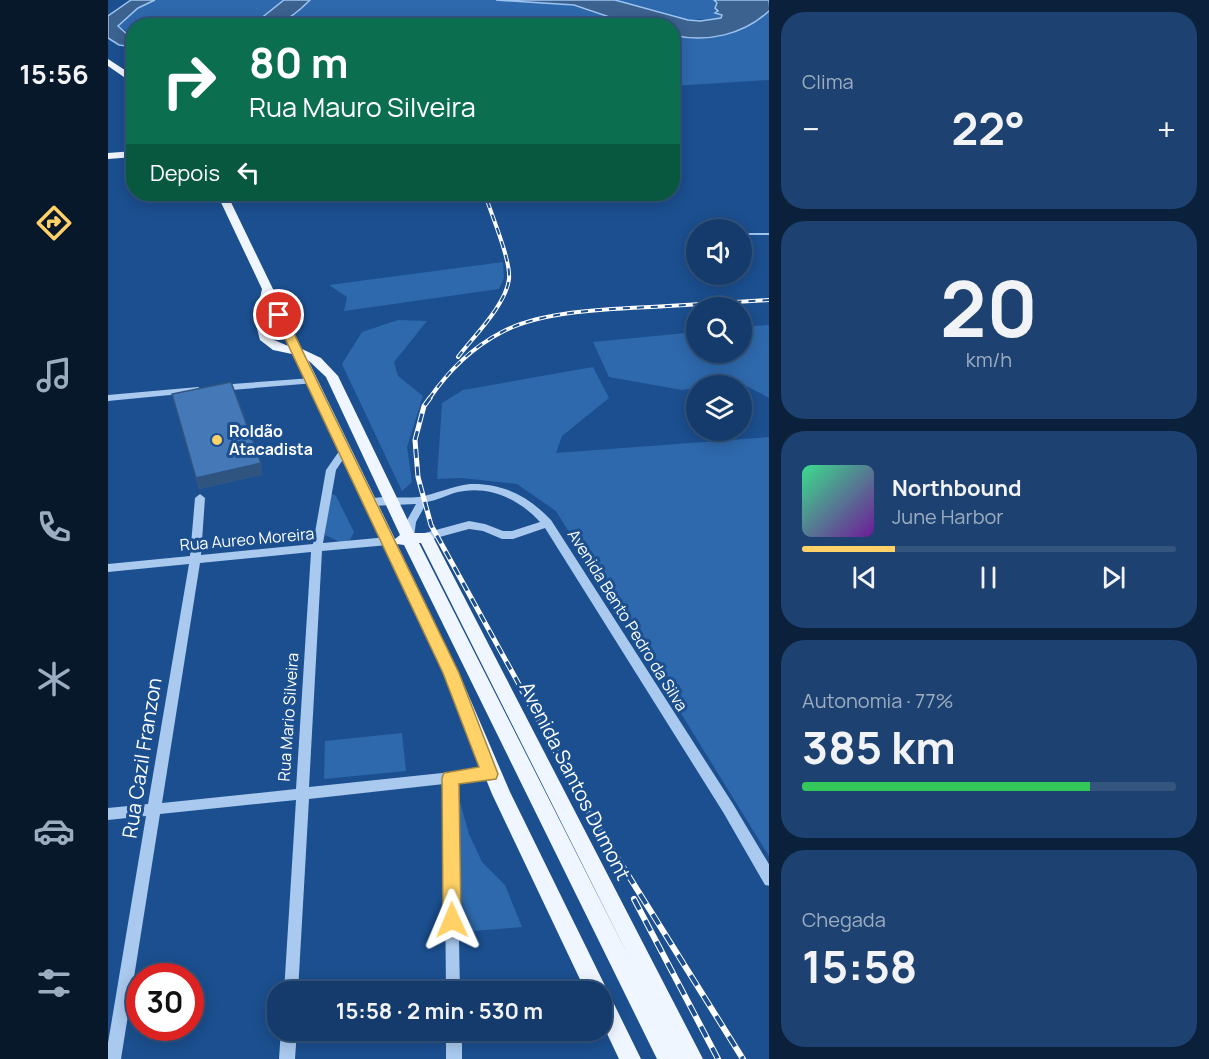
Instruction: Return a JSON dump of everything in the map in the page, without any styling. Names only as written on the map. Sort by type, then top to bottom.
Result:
[{"type":"main road","points":[[108,62],[126,75]]},
{"type":"main road","points":[[108,156],[126,155]]},
{"type":"main road","points":[[225,201],[451,673],[490,774],[592,981]]},
{"type":"main road","points":[[267,290],[261,321],[266,340],[278,348],[297,351],[320,361],[333,376],[391,499],[417,538],[669,1059]]},
{"type":"main road","points":[[388,542],[417,538]]},
{"type":"main road","name":"Avenida Santos Dumont","points":[[417,538],[692,1059]]},
{"type":"main road","points":[[612,1022],[630,1059]]},
{"type":"street","points":[[108,398],[312,381]]},
{"type":"street","name":"Rua Mario Silveira","points":[[292,981],[317,549],[331,470],[345,449]]},
{"type":"street","name":"Avenida Bento Pedro da Silva","points":[[370,502],[391,499],[424,499],[459,489],[483,487],[510,493],[533,506],[547,522],[728,808],[769,878]]},
{"type":"street","name":"Rua Cazil Franzon","points":[[112,1059],[195,560],[200,498]]},
{"type":"street","points":[[424,499],[411,522],[417,538],[469,525],[502,535],[513,535],[547,522]]},
{"type":"street","name":"Rua Aureo Moreira","points":[[108,568],[388,542]]},
{"type":"street","points":[[108,814],[490,774]]},
{"type":"street","points":[[450,778],[453,981]]},
{"type":"street","points":[[287,1059],[288,1041]]},
{"type":"street","points":[[454,1041],[454,1059]]},
{"type":"shaded area","points":[[131,0],[155,0],[138,8],[118,26],[126,33],[126,46],[119,45],[108,38],[108,16]]},
{"type":"shaded area","points":[[155,0],[284,0],[261,18],[127,18],[138,8]]},
{"type":"shaded area","points":[[284,0],[310,0],[289,18],[261,18]]},
{"type":"shaded area","points":[[310,0],[496,0],[574,6],[611,18],[288,18]]},
{"type":"shaded area","points":[[496,0],[615,0],[688,20],[700,21],[721,18],[722,15],[715,13],[718,11],[714,0],[769,0],[769,11],[749,26],[737,31],[698,38],[680,36],[680,18],[612,18],[574,5]]},
{"type":"shaded area","points":[[615,0],[714,0],[722,15],[721,18],[688,20]]},
{"type":"shaded area","points":[[769,10],[769,80],[680,86],[680,36],[698,38],[724,35],[759,19]]},
{"type":"shaded area","points":[[126,19],[126,31],[118,26]]},
{"type":"shaded area","points":[[503,262],[504,278],[499,289],[344,311],[347,297],[329,285]]},
{"type":"shaded area","points":[[398,320],[427,321],[394,362],[398,376],[423,396],[407,447],[412,482],[402,491],[342,364],[362,332]]},
{"type":"shaded area","points":[[769,325],[769,398],[752,389],[752,375],[686,375],[686,389],[682,390],[609,377],[593,342],[686,333],[686,363],[752,363],[752,326]]},
{"type":"shaded area","points":[[593,367],[609,398],[562,436],[556,453],[716,441],[752,441],[752,438],[769,437],[769,856],[556,511],[517,484],[462,478],[437,479],[442,403],[463,390]]},
{"type":"shaded area","points":[[332,494],[336,496],[354,532],[350,540],[340,542],[325,535],[328,497]]},
{"type":"shaded area","points":[[402,733],[406,771],[324,779],[325,741]]},
{"type":"shaded area","points":[[458,795],[469,834],[482,862],[505,885],[522,927],[462,932],[454,796]]},
{"type":"building","name":"Roldão Atacadista","points":[[231,382],[261,463],[196,478],[172,394]]},
{"type":"waterway","points":[[752,234],[769,234]]},
{"type":"railway","points":[[458,357],[496,310],[507,289],[509,279],[504,249],[487,201]]},
{"type":"railway","points":[[429,399],[453,369],[480,345],[518,325],[555,315],[595,310],[769,300]]},
{"type":"railway","points":[[430,398],[424,406],[415,440],[418,477],[431,525],[521,688]]},
{"type":"railway","points":[[520,686],[590,814],[743,1059]]},
{"type":"railway","points":[[634,899],[718,1059]]},
{"type":"place","name":"Roldão Atacadista","points":[[217,440]]},
{"type":"route","points":[[279,315],[451,673],[490,774],[450,778],[452,920]]}]
